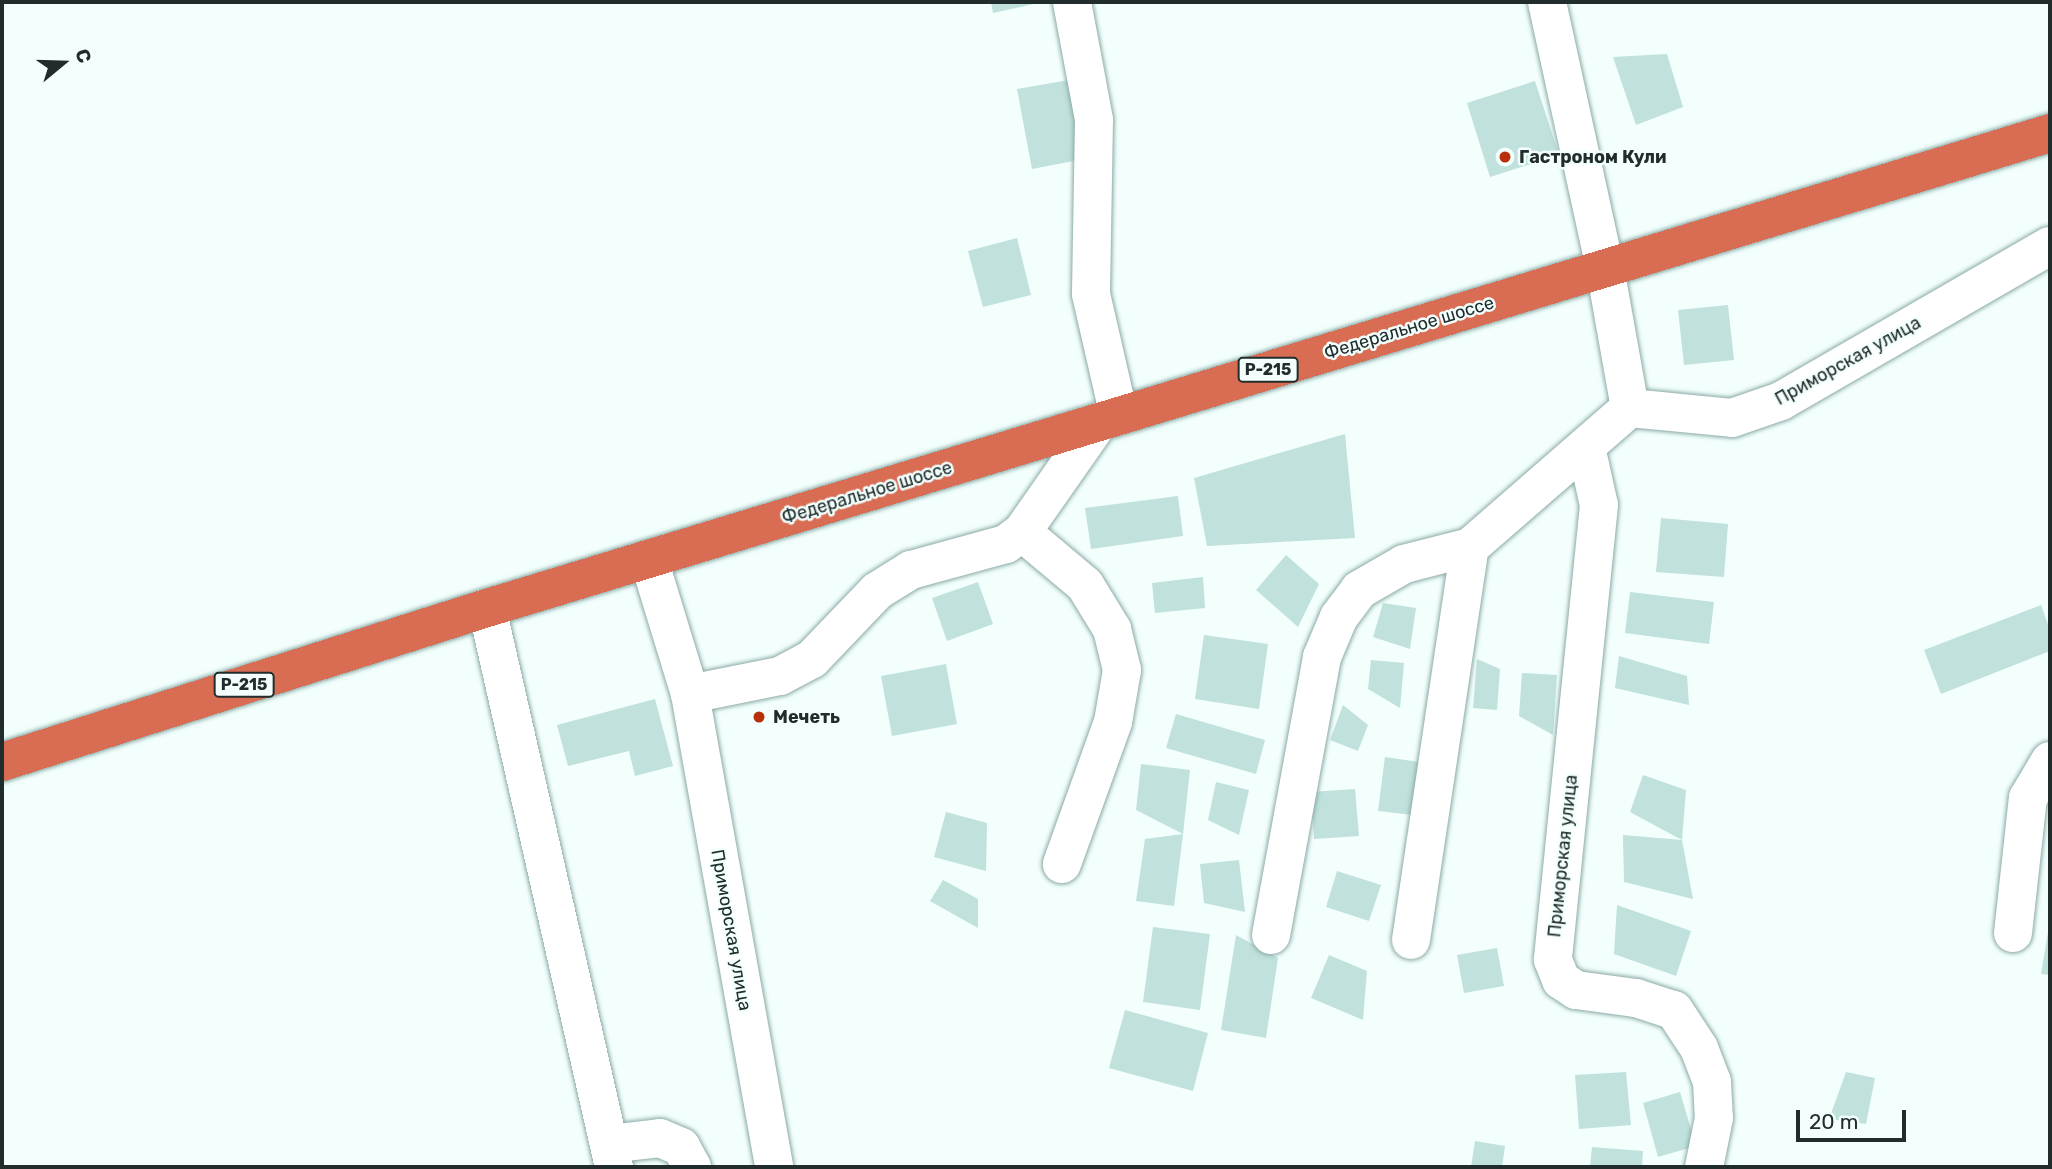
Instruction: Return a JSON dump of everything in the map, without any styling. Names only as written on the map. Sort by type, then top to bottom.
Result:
[{"type":"highway","name":"Федеральное шоссе","points":[[486,608],[2050,133]]},
{"type":"highway","name":"Р-215","points":[[2,762],[486,608]]},
{"type":"street","points":[[690,694],[780,676],[812,659],[877,591],[912,570],[984,553],[1022,532],[1109,419],[1091,295],[1088,251],[1096,176],[1094,120],[1072,2]]},
{"type":"street","points":[[1271,935],[1322,657],[1339,617],[1359,590],[1404,564],[1470,547],[1630,408],[1605,268],[1547,2]]},
{"type":"street","name":"Приморская улица","points":[[1630,408],[1732,418],[1781,401],[2050,246]]},
{"type":"street","name":"Приморская улица","points":[[1586,447],[1599,505],[1553,960],[1561,981],[1576,990],[1636,998],[1674,1010],[1699,1048],[1712,1082],[1714,1118],[1704,1167]]},
{"type":"street","points":[[1022,532],[1085,585],[1112,629],[1122,670],[1113,722],[1062,864]]},
{"type":"street","points":[[1411,940],[1470,547]]},
{"type":"street","name":"Приморская улица","points":[[649,560],[690,694],[774,1167]]},
{"type":"street","points":[[486,608],[612,1156],[660,1139],[681,1147],[692,1167]]},
{"type":"street","points":[[2013,933],[2028,798],[2050,761]]},
{"type":"building","points":[[991,2],[1038,2],[1038,3],[993,13]]},
{"type":"building","points":[[1667,54],[1683,107],[1636,125],[1613,57]]},
{"type":"building","points":[[1069,80],[1084,159],[1032,169],[1017,89]]},
{"type":"building","points":[[1535,81],[1559,155],[1490,177],[1467,103]]},
{"type":"building","points":[[1017,238],[1031,295],[983,307],[968,251]]},
{"type":"building","points":[[1728,305],[1734,360],[1684,365],[1678,310]]},
{"type":"building","points":[[1345,434],[1355,538],[1207,546],[1194,478]]},
{"type":"building","points":[[1178,496],[1183,536],[1091,549],[1085,508]]},
{"type":"building","points":[[1661,518],[1728,524],[1724,577],[1656,572]]},
{"type":"building","points":[[1286,555],[1319,584],[1298,627],[1256,590]]},
{"type":"building","points":[[1203,577],[1205,608],[1155,613],[1152,583]]},
{"type":"building","points":[[978,582],[993,624],[947,641],[932,598]]},
{"type":"building","points":[[1630,592],[1714,602],[1709,644],[1625,633]]},
{"type":"building","points":[[1383,603],[1416,608],[1410,649],[1373,637]]},
{"type":"building","points":[[2041,605],[2050,630],[2050,651],[1941,694],[1924,650]]},
{"type":"building","points":[[1204,635],[1268,644],[1259,709],[1195,699]]},
{"type":"building","points":[[1619,656],[1687,676],[1689,705],[1615,688]]},
{"type":"building","points":[[1477,659],[1500,669],[1497,710],[1473,708]]},
{"type":"building","points":[[1371,660],[1404,663],[1400,708],[1368,689]]},
{"type":"building","points":[[946,664],[957,724],[892,736],[881,676]]},
{"type":"building","points":[[1522,673],[1557,675],[1553,735],[1519,716]]},
{"type":"building","points":[[655,699],[673,766],[635,776],[629,751],[568,766],[557,725]]},
{"type":"building","points":[[1343,705],[1368,725],[1358,751],[1330,740]]},
{"type":"building","points":[[1176,714],[1265,740],[1256,774],[1166,748]]},
{"type":"building","points":[[1385,757],[1419,762],[1413,815],[1378,811]]},
{"type":"building","points":[[1141,764],[1190,770],[1183,834],[1136,810]]},
{"type":"building","points":[[1643,775],[1686,790],[1682,840],[1630,812]]},
{"type":"building","points":[[1216,782],[1249,790],[1239,835],[1208,820]]},
{"type":"building","points":[[1355,789],[1359,836],[1314,839],[1311,792]]},
{"type":"building","points":[[946,812],[987,823],[986,871],[934,857]]},
{"type":"building","points":[[1183,834],[1174,906],[1136,901],[1145,839]]},
{"type":"building","points":[[1623,835],[1682,840],[1693,899],[1624,882]]},
{"type":"building","points":[[1239,860],[1245,912],[1204,903],[1200,864]]},
{"type":"building","points":[[1337,871],[1381,885],[1369,921],[1326,907]]},
{"type":"building","points":[[943,880],[978,899],[978,928],[930,901]]},
{"type":"building","points":[[1617,905],[1691,931],[1676,976],[1614,954]]},
{"type":"building","points":[[2050,926],[2050,975],[2041,974]]},
{"type":"building","points":[[1153,927],[1210,934],[1200,1010],[1143,1002]]},
{"type":"building","points":[[1236,935],[1278,958],[1266,1038],[1221,1030]]},
{"type":"building","points":[[1497,948],[1504,986],[1464,993],[1457,955]]},
{"type":"building","points":[[1329,955],[1367,971],[1363,1020],[1311,998]]},
{"type":"building","points":[[1125,1010],[1208,1033],[1193,1091],[1109,1068]]},
{"type":"building","points":[[1626,1072],[1631,1125],[1579,1129],[1575,1075]]},
{"type":"building","points":[[1846,1072],[1875,1078],[1866,1124],[1829,1119]]},
{"type":"building","points":[[1680,1092],[1696,1146],[1658,1157],[1643,1103]]},
{"type":"building","points":[[1475,1141],[1505,1146],[1502,1167],[1471,1167]]},
{"type":"building","points":[[1592,1147],[1643,1151],[1642,1167],[1590,1167]]},
{"type":"place","name":"Гастроном Кули","points":[[1505,157]]},
{"type":"place","name":"Мечеть","points":[[759,717]]}]
